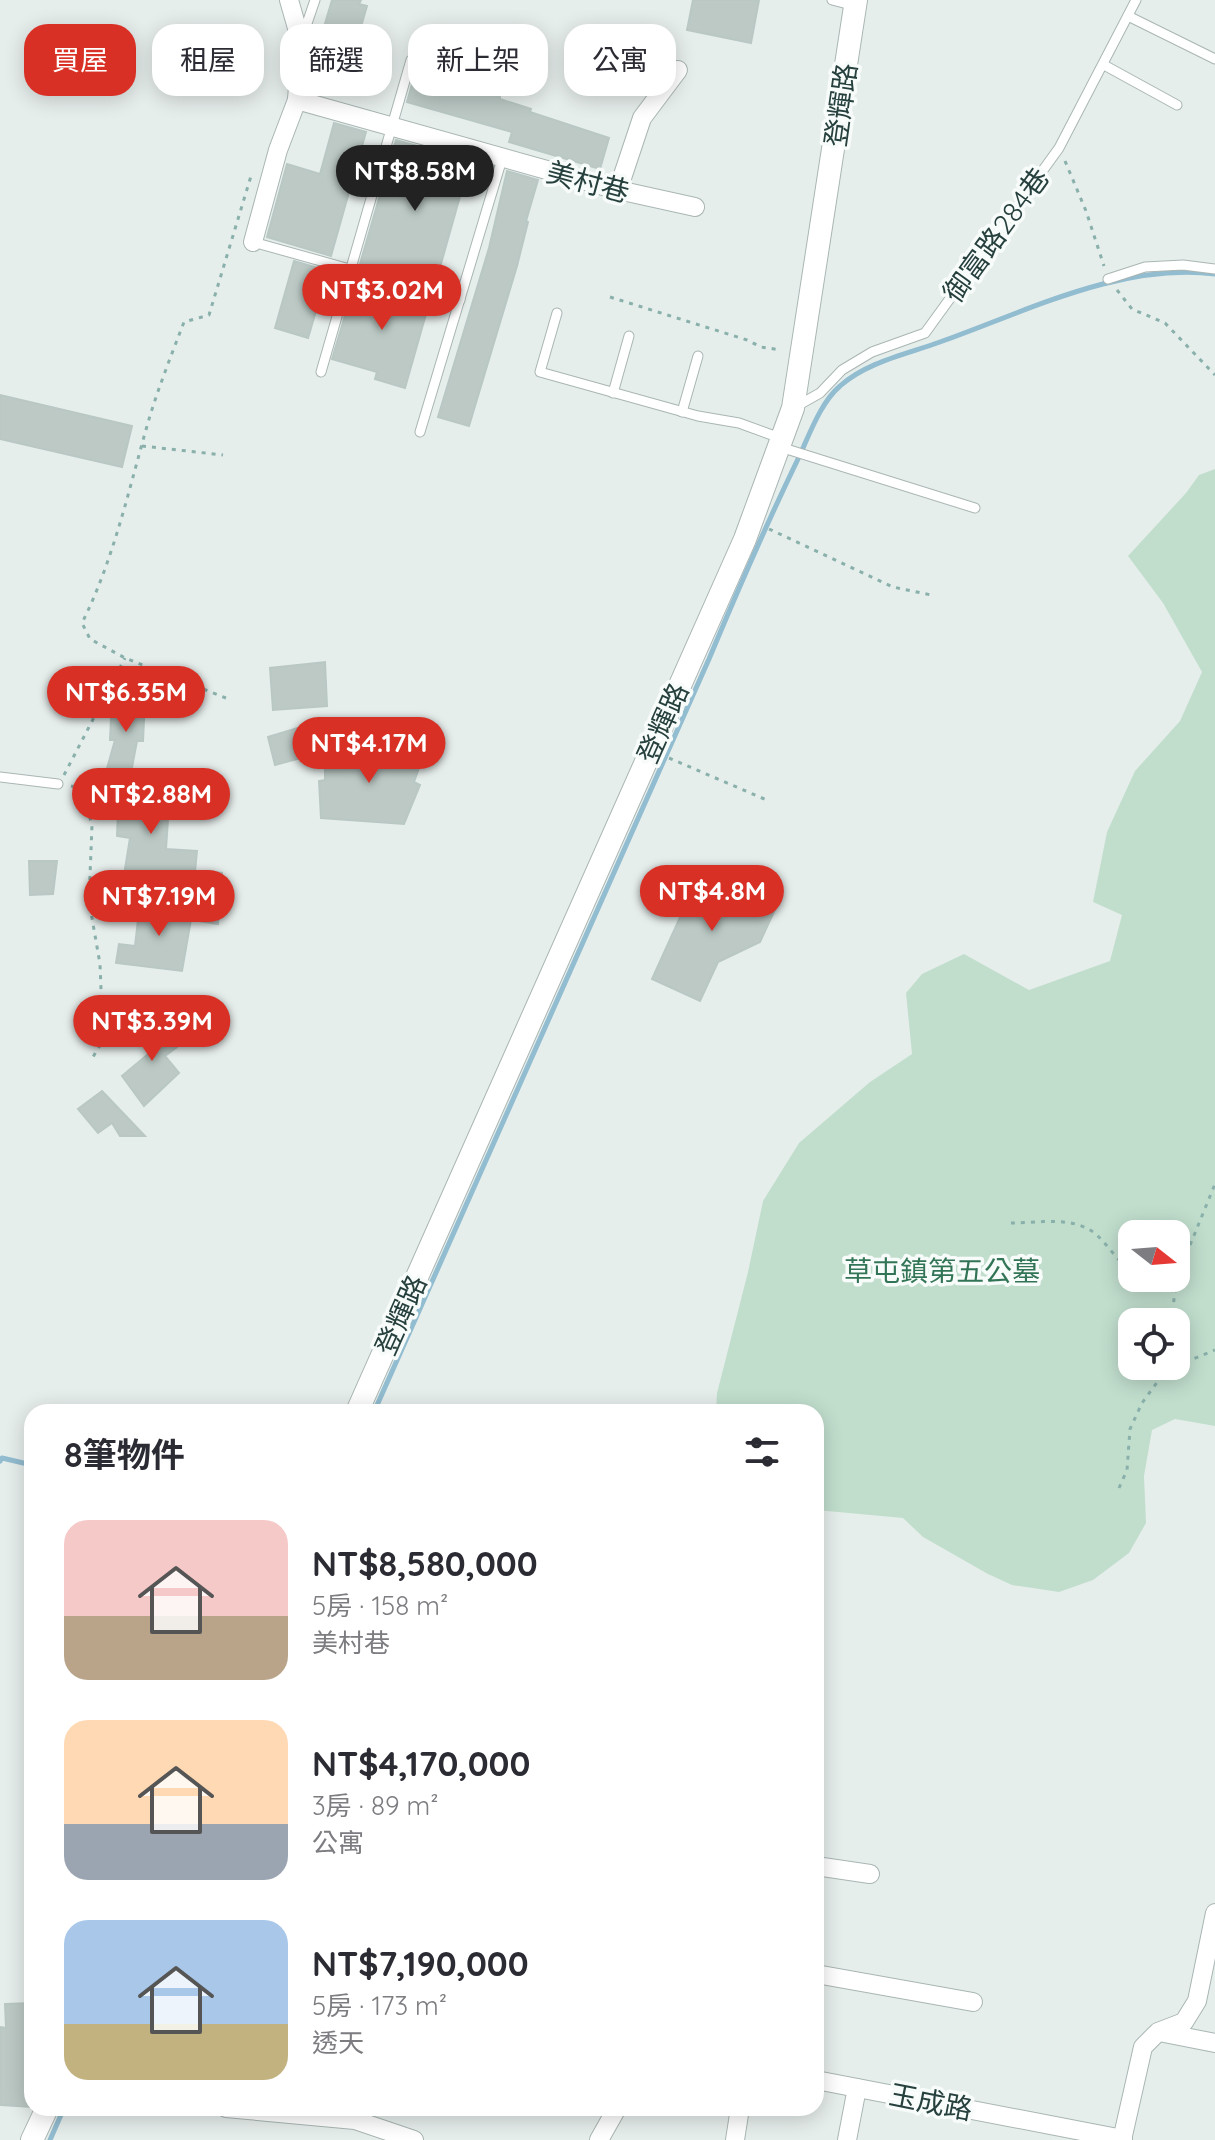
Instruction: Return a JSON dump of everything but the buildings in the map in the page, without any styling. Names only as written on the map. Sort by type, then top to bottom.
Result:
[{"type":"street","points":[[289,0],[296,24]]},
{"type":"street","name":"登輝路","points":[[361,1404],[651,750],[751,521],[781,443],[793,408],[856,3]]},
{"type":"street","points":[[618,190],[642,118],[678,70]]},
{"type":"street","points":[[253,242],[278,150],[297,96]]},
{"type":"street","name":"美村巷","points":[[297,100],[502,159],[695,207]]},
{"type":"street","points":[[824,1867],[870,1874]]},
{"type":"street","points":[[1158,2032],[1184,2022],[1197,2001],[1215,1913]]},
{"type":"street","points":[[824,1975],[973,2002]]},
{"type":"street","points":[[1158,2032],[1215,2043]]},
{"type":"street","name":"玉成路","points":[[824,2082],[1122,2140],[1143,2047],[1158,2032]]},
{"type":"street","points":[[847,2140],[857,2088]]},
{"type":"street","points":[[32,2140],[43,2116]]},
{"type":"street","points":[[312,2116],[355,2120],[414,2140]]},
{"type":"street","points":[[599,2140],[612,2116]]},
{"type":"street","points":[[735,2140],[739,2116]]},
{"type":"lane","points":[[307,24],[315,0]]},
{"type":"lane","points":[[832,0],[856,3]]},
{"type":"lane","name":"御富路284巷","points":[[793,408],[820,393],[842,370],[872,352],[925,333],[1059,148],[1136,0]]},
{"type":"lane","points":[[1128,16],[1215,59]]},
{"type":"lane","points":[[1104,65],[1177,105]]},
{"type":"lane","points":[[321,372],[408,70]]},
{"type":"lane","points":[[420,432],[502,159]]},
{"type":"lane","points":[[253,242],[460,300]]},
{"type":"lane","points":[[1108,279],[1145,267],[1183,265],[1215,269]]},
{"type":"lane","points":[[557,313],[540,372],[682,412],[739,423],[781,443],[975,508]]},
{"type":"lane","points":[[613,393],[629,336]]},
{"type":"lane","points":[[682,412],[698,356]]},
{"type":"lane","points":[[0,777],[58,784]]},
{"type":"path","points":[[226,698],[125,658],[90,639],[82,623],[98,591],[184,322],[209,315],[251,176]]},
{"type":"path","points":[[610,297],[761,347],[802,354]]},
{"type":"path","points":[[142,446],[223,455]]},
{"type":"path","points":[[751,521],[893,587],[931,595]]},
{"type":"path","points":[[93,1057],[103,1040],[100,964],[89,901],[92,825],[81,788],[58,784],[125,658]]},
{"type":"path","points":[[651,750],[769,801]]},
{"type":"path","points":[[1190,1248],[1215,1184]]},
{"type":"path","points":[[1011,1223],[1070,1222],[1093,1232],[1118,1258]]},
{"type":"path","points":[[1190,1360],[1215,1350]]},
{"type":"path","points":[[1119,1488],[1127,1470],[1130,1429],[1142,1403],[1159,1380]]},
{"type":"green space","name":"草屯鎮第五公墓","points":[[1215,469],[1215,1426],[1175,1419],[1152,1430],[1144,1476],[1146,1523],[1129,1553],[1093,1580],[1059,1592],[1012,1585],[988,1574],[923,1537],[903,1518],[824,1511],[824,1404],[716,1404],[717,1393],[763,1201],[799,1143],[870,1082],[912,1054],[906,993],[922,974],[964,954],[1029,990],[1110,961],[1122,915],[1093,902],[1107,832],[1135,771],[1180,721],[1202,672],[1163,603],[1128,556],[1199,475]]},
{"type":"waterway","points":[[378,1404],[763,534],[827,401],[840,386],[875,365],[1074,292],[1145,275],[1180,272],[1215,274]]},
{"type":"waterway","points":[[0,1461],[2,1458],[24,1463]]},
{"type":"waterway","points":[[50,2140],[60,2116]]}]
